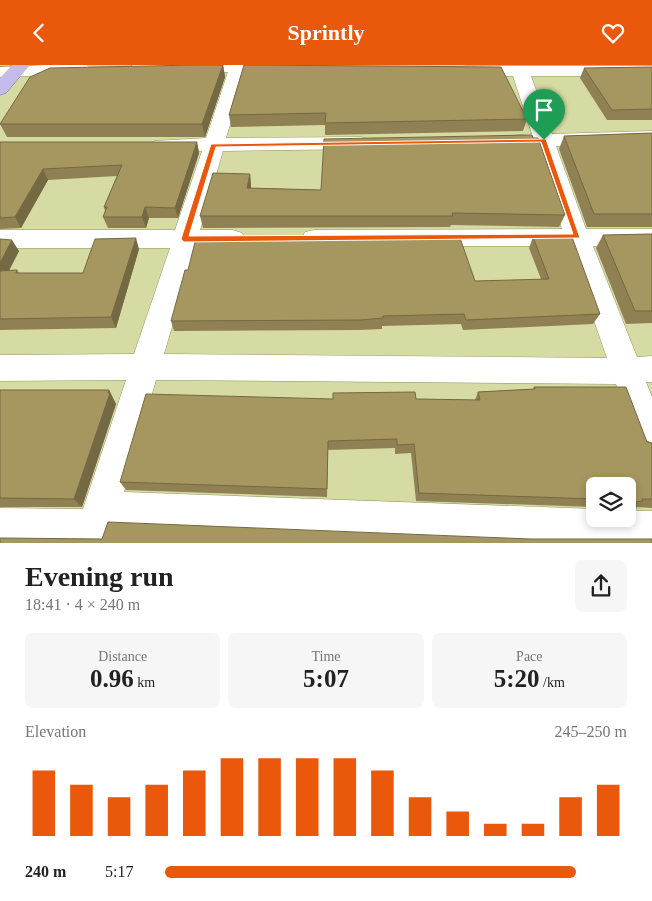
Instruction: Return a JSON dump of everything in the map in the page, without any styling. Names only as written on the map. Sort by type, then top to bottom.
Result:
[{"type":"main road","points":[[0,89],[12,70]]},
{"type":"street","points":[[95,527],[238,66]]},
{"type":"street","points":[[122,67],[238,66],[296,69]]},
{"type":"street","points":[[12,70],[103,68]]},
{"type":"street","points":[[519,68],[577,237],[639,370],[652,439]]},
{"type":"street","points":[[452,71],[519,68],[652,71]]},
{"type":"street","points":[[486,141],[652,137]]},
{"type":"street","points":[[146,145],[379,143]]},
{"type":"street","points":[[292,238],[652,237]]},
{"type":"street","points":[[0,239],[253,239]]},
{"type":"street","points":[[0,369],[144,367],[639,370]]},
{"type":"street","points":[[0,526],[652,530]]},
{"type":"building","points":[[223,65],[202,124],[0,124],[30,77],[50,68]]},
{"type":"building","points":[[244,65],[501,67],[527,119],[325,123],[326,113],[229,115]]},
{"type":"building","points":[[652,67],[652,109],[612,110],[584,68]]},
{"type":"building","points":[[652,133],[652,214],[594,214],[564,136]]},
{"type":"building","points":[[532,135],[533,138],[538,138],[565,215],[452,213],[453,216],[200,216],[213,173],[250,174],[247,188],[321,190],[324,139]]},
{"type":"building","points":[[0,142],[197,142],[175,208],[145,207],[142,217],[103,217],[107,207],[104,207],[122,165],[43,169],[15,217],[0,218]]},
{"type":"building","points":[[652,234],[652,311],[635,311],[603,235]]},
{"type":"building","points":[[533,237],[572,237],[600,314],[466,320],[464,314],[383,316],[383,318],[360,320],[171,321],[185,270],[188,270],[196,238],[460,238],[475,281],[549,279]]},
{"type":"building","points":[[136,238],[111,317],[0,319],[0,271],[17,270],[16,273],[83,273],[95,239]]},
{"type":"building","points":[[0,239],[12,240],[0,263]]},
{"type":"building","points":[[534,387],[626,387],[647,442],[652,443],[652,499],[642,499],[643,501],[636,502],[636,477],[586,477],[586,499],[419,493],[414,444],[397,445],[397,439],[328,441],[327,489],[120,482],[146,394],[333,399],[333,393],[415,392],[416,399],[480,400],[478,392],[535,389]]},
{"type":"building","points":[[0,390],[109,390],[108,393],[110,393],[74,499],[0,498]]},
{"type":"building","points":[[108,522],[530,539],[652,539],[652,543],[0,543],[0,538],[102,539]]},
{"type":"route","points":[[544,140],[577,237],[184,239],[214,145],[544,140]]}]
